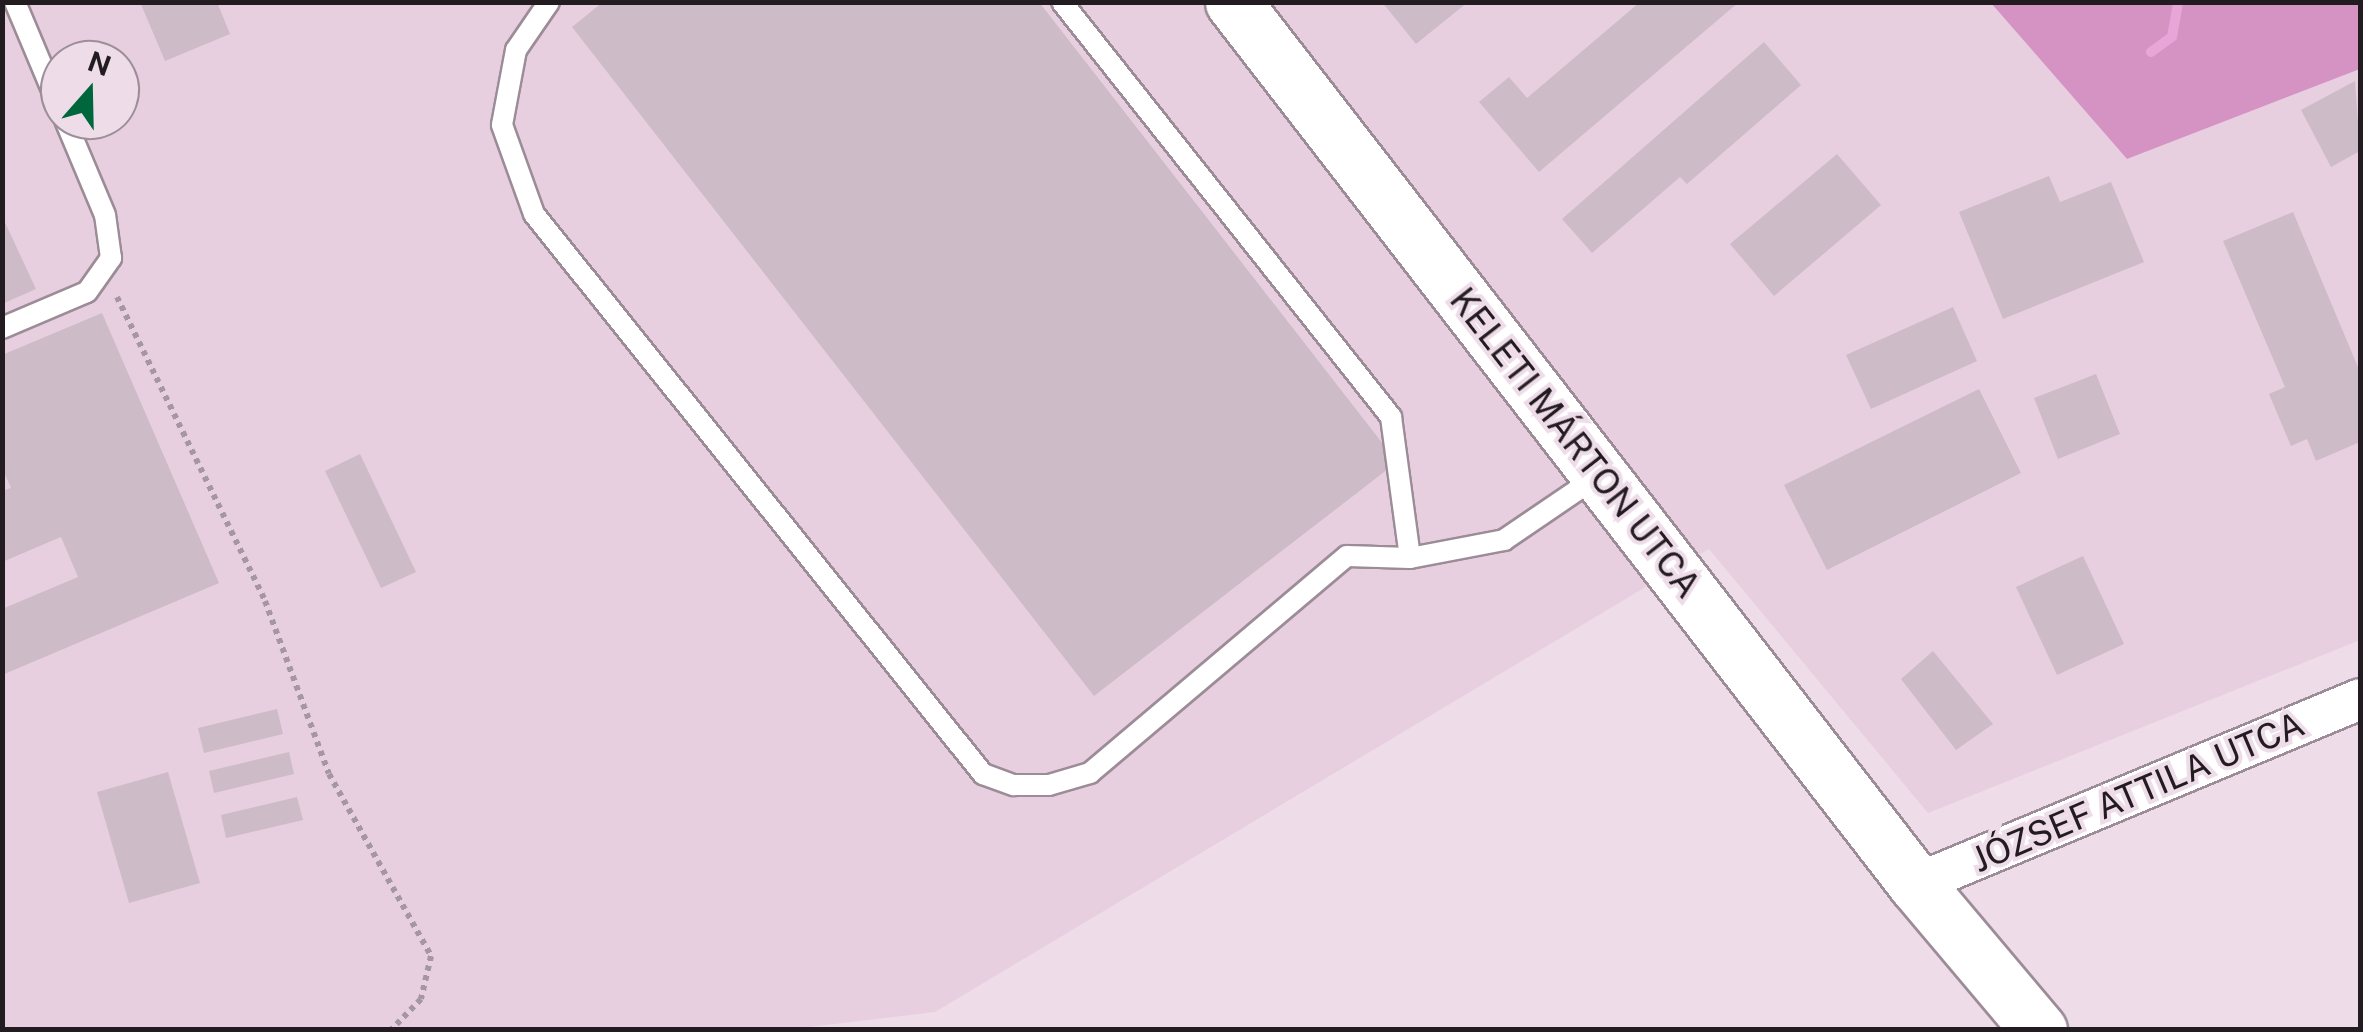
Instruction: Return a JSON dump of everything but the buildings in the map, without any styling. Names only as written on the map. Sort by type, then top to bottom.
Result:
[{"type":"main road","name":"KELETI MÁRTON UTCA","points":[[1233,2],[1916,884],[2039,1030]]},
{"type":"street","name":"JÓZSEF ATTILA UTCA","points":[[1916,884],[2360,699]]},
{"type":"lane","points":[[15,2],[40,61]]},
{"type":"lane","points":[[548,2],[516,50],[502,125],[534,214],[982,774],[1014,785],[1049,786],[1090,773],[1348,556],[1410,558],[1504,540],[1599,475]]},
{"type":"lane","points":[[1062,2],[1391,417],[1410,558]]},
{"type":"lane","points":[[2,328],[87,292],[105,275],[112,237],[73,140]]},
{"type":"path","points":[[105,275],[257,585],[329,774],[431,956],[420,999],[390,1030]]},
{"type":"shaded area","points":[[2,3],[1991,3],[2127,159],[2360,69],[2360,640],[1928,813],[1709,549],[935,1012],[784,1030],[3,1029]]},
{"type":"shaded area","points":[[1991,3],[2360,3],[2360,69],[2127,159]]},
{"type":"waterway","points":[[2151,52],[2172,37],[2178,2]]}]
